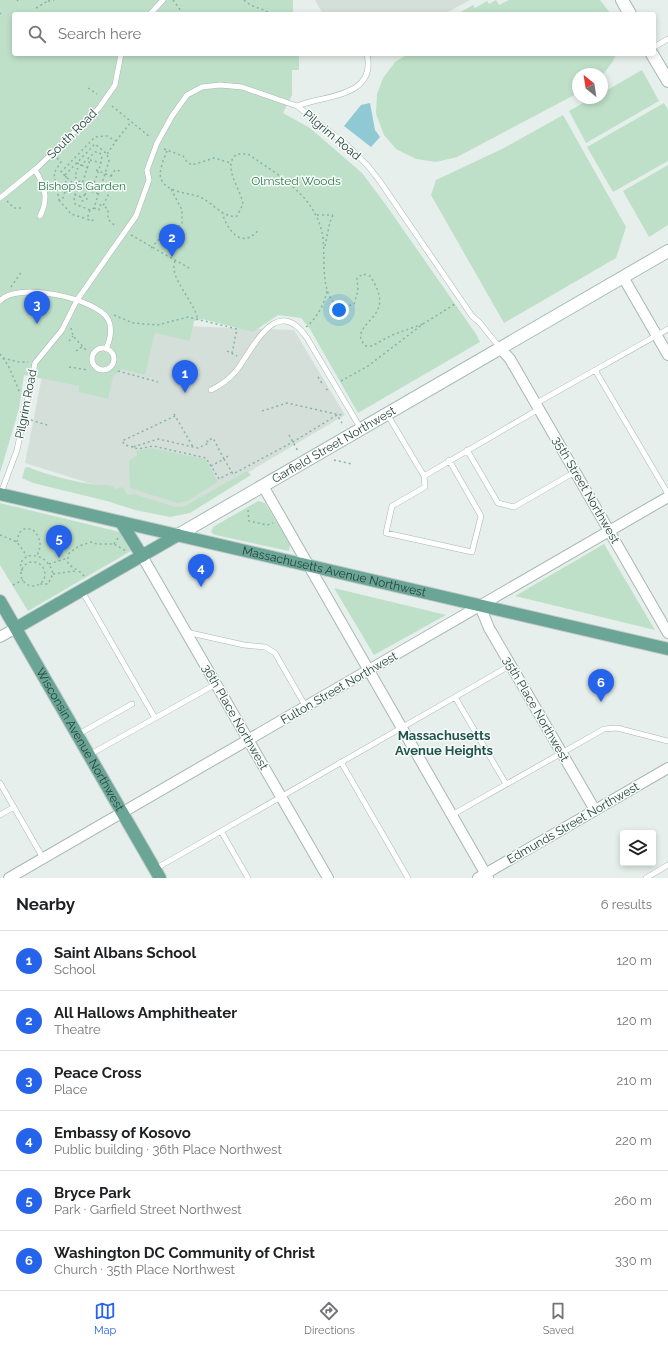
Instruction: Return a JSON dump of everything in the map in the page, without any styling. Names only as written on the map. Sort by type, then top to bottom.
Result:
[{"type":"main road","points":[[653,56],[668,81]]},
{"type":"main road","name":"Garfield Street Northwest","points":[[16,628],[501,349],[668,251]]},
{"type":"main road","name":"Massachusetts Avenue Northwest","points":[[1,494],[668,649]]},
{"type":"main road","points":[[121,522],[142,556]]},
{"type":"main road","name":"Wisconsin Avenue Northwest","points":[[0,601],[158,874]]},
{"type":"street","points":[[623,277],[668,355]]},
{"type":"street","name":"35th Street Northwest","points":[[501,349],[510,359],[668,633]]},
{"type":"street","points":[[263,486],[452,815],[484,876]]},
{"type":"street","name":"Fulton Street Northwest","points":[[9,878],[668,496]]},
{"type":"street","name":"36th Place Northwest","points":[[142,556],[328,878]]},
{"type":"street","name":"35th Place Northwest","points":[[480,606],[486,621],[511,666],[595,810]]},
{"type":"street","name":"Garfield Street Northwest","points":[[0,637],[16,628]]},
{"type":"street","name":"Edmunds Street Northwest","points":[[484,876],[668,768]]},
{"type":"lane","points":[[152,12],[163,0]]},
{"type":"lane","points":[[656,46],[668,39]]},
{"type":"lane","name":"South Road","points":[[3,199],[99,108],[115,85],[120,56]]},
{"type":"lane","points":[[297,106],[312,100],[334,97],[348,93],[363,82],[369,66],[367,56]]},
{"type":"lane","name":"Pilgrim Road","points":[[1,494],[17,450],[34,363],[62,330],[77,300],[136,216],[149,180],[147,170],[157,143],[172,116],[187,96],[202,87],[220,85],[242,87],[297,106],[346,144],[368,166],[472,316],[480,322],[501,349]]},
{"type":"lane","points":[[35,170],[42,182],[46,195],[46,206],[40,216]]},
{"type":"lane","points":[[1,298],[27,292],[48,293],[77,300],[102,312],[109,320],[111,331],[106,349]]},
{"type":"lane","points":[[211,390],[225,382],[235,372],[254,342],[265,330],[279,321],[289,321],[298,325],[302,330],[362,429]]},
{"type":"lane","points":[[424,476],[595,370],[668,329]]},
{"type":"lane","points":[[99,349],[106,349],[112,353],[114,360],[111,367],[101,370],[95,367],[93,357],[99,349]]},
{"type":"lane","points":[[595,370],[668,496]]},
{"type":"lane","points":[[387,414],[424,476],[425,487],[392,506],[386,533],[472,552],[481,516],[449,460]]},
{"type":"lane","points":[[465,451],[498,502],[514,507],[575,472]]},
{"type":"lane","points":[[82,590],[155,718]]},
{"type":"lane","points":[[185,631],[244,645],[265,647],[276,653],[306,707]]},
{"type":"lane","points":[[158,874],[221,831],[511,666]]},
{"type":"lane","points":[[89,755],[216,684]]},
{"type":"lane","points":[[455,697],[506,784]]},
{"type":"lane","points":[[77,735],[132,704]]},
{"type":"lane","points":[[452,815],[604,729],[617,728],[668,741]]},
{"type":"lane","points":[[340,762],[408,878]]},
{"type":"lane","points":[[0,783],[43,858]]},
{"type":"lane","points":[[0,815],[14,807]]},
{"type":"lane","points":[[221,831],[248,878]]},
{"type":"lane","points":[[646,878],[668,865]]},
{"type":"path","points":[[36,8],[47,0],[54,0]]},
{"type":"path","points":[[173,0],[181,11]]},
{"type":"path","points":[[244,0],[248,5],[267,12]]},
{"type":"path","points":[[88,88],[96,94]]},
{"type":"path","points":[[112,106],[150,138]]},
{"type":"path","points":[[107,154],[131,122]]},
{"type":"path","points":[[99,194],[77,187],[61,172],[95,137],[99,138],[107,136],[116,141]]},
{"type":"path","points":[[59,200],[63,198],[66,176],[96,144],[99,138]]},
{"type":"path","points":[[94,208],[110,161],[107,154],[96,144]]},
{"type":"path","points":[[98,152],[102,156],[101,163],[97,171],[93,187],[82,184],[74,175],[92,154],[101,149]]},
{"type":"path","points":[[164,149],[183,156],[187,162],[192,165],[214,158],[231,163]]},
{"type":"path","points":[[151,248],[162,236],[182,224],[182,210],[171,189],[162,181],[160,174],[167,151]]},
{"type":"path","points":[[52,154],[61,162],[54,173],[59,200],[71,214],[92,221],[95,218]]},
{"type":"path","points":[[81,188],[89,168],[92,154]]},
{"type":"path","points":[[171,189],[201,197],[222,212],[231,216],[237,216],[243,204],[232,172],[231,163],[233,157],[237,154],[248,154],[301,194],[317,215],[323,233],[327,292],[318,313],[311,323],[302,330]]},
{"type":"path","points":[[90,160],[101,163]]},
{"type":"path","points":[[77,163],[89,168]]},
{"type":"path","points":[[77,187],[74,202],[81,207],[90,210],[94,208],[99,210],[100,205],[103,206],[110,191],[111,176],[115,170],[121,171]]},
{"type":"path","points":[[97,171],[111,176]]},
{"type":"path","points":[[81,207],[83,201],[87,199],[85,195],[89,182]]},
{"type":"path","points":[[65,191],[81,197],[85,195]]},
{"type":"path","points":[[81,197],[83,201]]},
{"type":"path","points":[[3,199],[14,208],[22,208]]},
{"type":"path","points":[[103,206],[108,209],[108,219],[114,225]]},
{"type":"path","points":[[87,219],[90,210]]},
{"type":"path","points":[[222,212],[228,228],[237,237],[244,238],[250,236],[259,228]]},
{"type":"path","points":[[317,215],[333,216],[330,222],[324,248]]},
{"type":"path","points":[[135,238],[189,268]]},
{"type":"path","points":[[175,261],[174,271],[178,281],[197,312],[198,320]]},
{"type":"path","points":[[10,288],[22,271]]},
{"type":"path","points":[[327,292],[336,306],[347,307],[354,304],[356,299],[357,278],[363,274],[370,276],[378,290],[379,306],[376,313],[363,327],[361,334],[363,343],[366,346],[372,346],[392,335],[423,324]]},
{"type":"path","points":[[341,381],[368,366],[423,324],[457,303]]},
{"type":"path","points":[[109,312],[133,323],[148,325],[167,323],[188,317],[236,329],[232,353]]},
{"type":"path","points":[[71,326],[73,336],[87,351]]},
{"type":"path","points":[[69,341],[73,336]]},
{"type":"path","points":[[76,351],[82,347]]},
{"type":"path","points":[[227,351],[237,356]]},
{"type":"path","points":[[0,354],[20,393]]},
{"type":"path","points":[[3,358],[18,362],[31,362]]},
{"type":"path","points":[[69,367],[88,370]]},
{"type":"path","points":[[118,371],[158,382]]},
{"type":"path","points":[[318,377],[323,385]]},
{"type":"path","points":[[262,411],[287,403],[340,415],[345,412]]},
{"type":"path","points":[[193,447],[175,415],[122,442],[125,445],[138,449],[153,446],[206,458],[219,479],[232,472],[233,474],[293,442],[337,415],[342,423]]},
{"type":"path","points":[[31,420],[50,426]]},
{"type":"path","points":[[289,435],[298,451]]},
{"type":"path","points":[[133,447],[158,439],[198,448],[208,443],[207,441],[213,438],[232,472]]},
{"type":"path","points":[[211,466],[228,456]]},
{"type":"path","points":[[334,460],[352,464]]},
{"type":"path","points":[[248,510],[249,521],[267,525],[274,523]]},
{"type":"path","points":[[17,542],[18,533],[24,529],[32,529],[39,536],[41,544],[37,556]]},
{"type":"path","points":[[0,536],[17,542],[27,556]]},
{"type":"path","points":[[114,544],[119,537]]},
{"type":"path","points":[[76,571],[68,563],[68,554],[79,546],[91,542],[97,544],[114,544],[128,552]]},
{"type":"path","points":[[27,556],[37,556],[44,559],[49,564],[53,574],[48,584],[28,585],[23,580],[20,563],[27,556]]},
{"type":"path","points":[[49,564],[68,558]]},
{"type":"path","points":[[22,571],[29,563],[40,565],[45,575],[40,584]]},
{"type":"path","points":[[53,574],[76,571],[82,573],[85,577]]},
{"type":"path","points":[[12,585],[23,580]]},
{"type":"shaded area","points":[[315,0],[470,0],[448,12],[322,12]]},
{"type":"shaded area","points":[[84,316],[183,326],[294,330],[345,415],[181,512],[25,463],[43,371]]},
{"type":"green space","points":[[0,0],[293,0],[293,12],[12,12],[12,56],[299,56],[299,70],[292,70],[292,95],[283,113],[310,128],[362,173],[386,205],[476,334],[480,342],[358,413],[310,329],[301,318],[278,315],[253,332],[202,319],[194,321],[190,341],[155,333],[145,375],[122,369],[113,376],[108,399],[79,392],[79,386],[24,375],[19,409],[0,473]]},
{"type":"green space","points":[[496,0],[499,5],[509,0],[600,0],[609,12],[461,12],[473,5],[475,8],[487,1],[489,4]]},
{"type":"green space","points":[[405,56],[615,56],[608,68],[572,68],[572,96],[457,157],[436,162],[416,159],[396,149],[384,135],[376,114],[377,94],[383,78],[395,62]]},
{"type":"green space","points":[[642,70],[659,101],[586,143],[569,111],[581,104],[608,104],[608,90]]},
{"type":"green space","points":[[664,103],[668,110],[668,161],[613,192],[587,147]]},
{"type":"green space","points":[[563,115],[626,227],[616,258],[504,323],[431,195],[436,180],[502,149]]},
{"type":"green space","points":[[668,165],[668,225],[649,237],[623,191]]},
{"type":"green space","points":[[150,448],[205,459],[218,482],[187,501],[177,503],[130,488],[129,461],[137,455],[136,451]]},
{"type":"green space","points":[[28,467],[72,480],[106,485],[116,489],[123,487],[127,495],[134,494],[175,507],[185,506],[247,471],[251,475],[190,513],[170,517],[135,510],[107,501],[33,483],[22,478],[25,468]]},
{"type":"green space","points":[[258,501],[265,503],[290,544],[289,551],[215,535],[211,532],[213,527]]},
{"type":"green space","points":[[0,503],[120,532],[131,551],[28,611],[0,565]]},
{"type":"green space","points":[[604,544],[655,630],[515,596]]},
{"type":"green space","points":[[334,588],[446,615],[374,655]]},
{"type":"water","points":[[370,103],[375,130],[380,137],[371,147],[344,126],[361,105]]},
{"type":"place","name":"All Hallows Amphitheater","points":[[172,257]]},
{"type":"place","name":"Peace Cross","points":[[37,324]]},
{"type":"place","name":"Saint Albans School","points":[[185,393]]},
{"type":"place","name":"Bryce Park","points":[[59,558]]},
{"type":"place","name":"Embassy of Kosovo","points":[[201,587]]},
{"type":"place","name":"Washington DC Community of Christ","points":[[601,702]]},
{"type":"district","name":"Massachusetts Avenue Heights","points":[[444,742]]},
{"type":"park label","name":"Olmsted Woods","points":[[296,181]]},
{"type":"park label","name":"Bishop’s Garden","points":[[82,186]]}]
